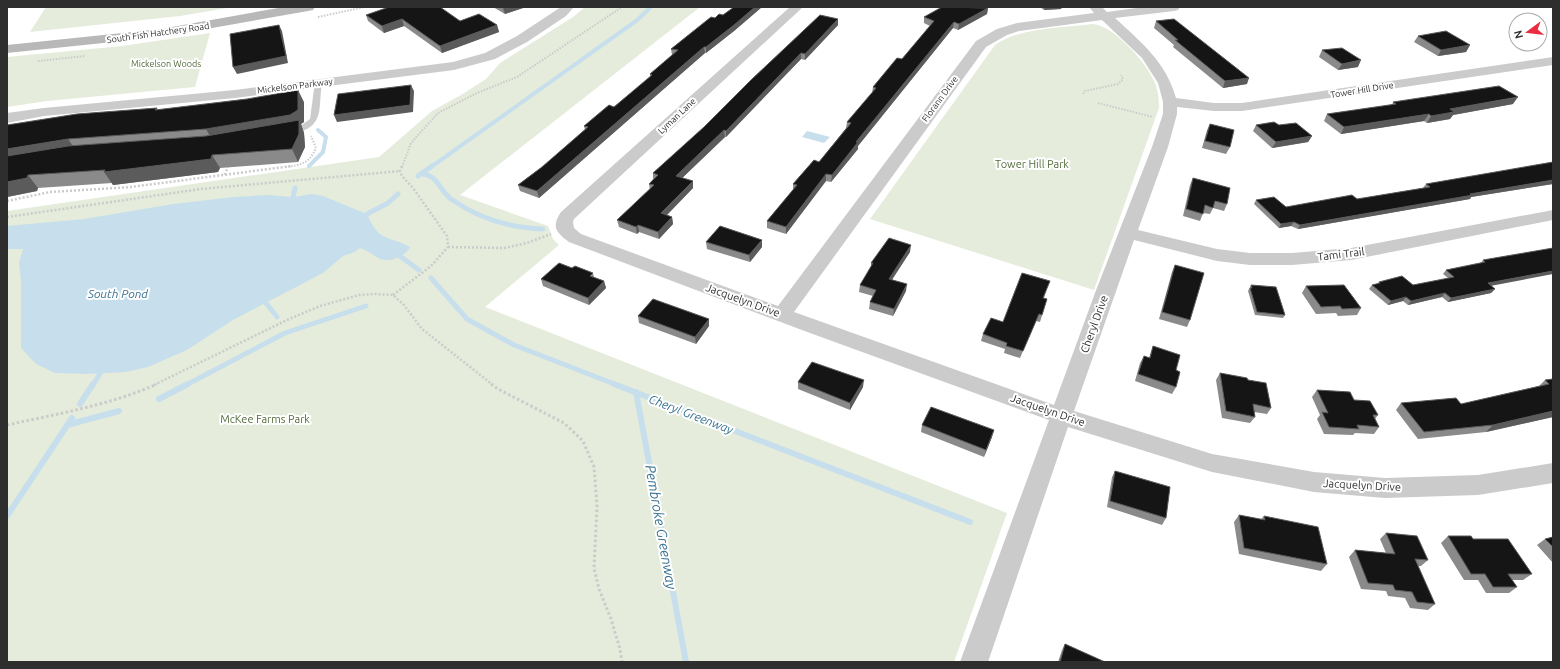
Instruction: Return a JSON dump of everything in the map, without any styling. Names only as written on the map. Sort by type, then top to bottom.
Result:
[{"type":"main road","name":"South Fish Hatchery Road","points":[[7,38],[62,34],[142,25],[258,7]]},
{"type":"main road","name":"South Fish Hatchery Road","points":[[7,49],[62,45],[161,33],[308,7]]},
{"type":"street","name":"Mickelson Parkway","points":[[7,118],[44,112],[193,98],[318,84],[454,66],[490,56],[522,39],[562,13],[568,7]]},
{"type":"street","name":"Lyman Lane","points":[[565,230],[564,222],[567,216],[797,7]]},
{"type":"street","name":"Florann Drive","points":[[782,315],[981,44],[1002,32],[1017,27],[1100,11],[1174,7]]},
{"type":"street","points":[[1100,11],[1147,55],[1165,83],[1169,111]]},
{"type":"street","name":"Tower Hill Drive","points":[[1169,111],[1248,106],[1553,61]]},
{"type":"street","name":"Cheryl Drive","points":[[974,662],[1061,416],[1160,147],[1169,111]]},
{"type":"street","name":"Tami Trail","points":[[1128,233],[1217,255],[1250,259],[1292,259],[1352,254],[1553,215]]},
{"type":"street","name":"Jacquelyn Drive","points":[[565,230],[575,238],[1061,416],[1212,464],[1314,482],[1385,488],[1478,485],[1553,473]]},
{"type":"lane","points":[[284,134],[307,127],[314,120],[317,114],[316,92],[318,84]]},
{"type":"path","points":[[393,295],[431,266],[448,247],[447,236],[413,188],[402,176],[400,171],[411,143],[438,113],[477,93],[517,77],[622,7]]},
{"type":"path","points":[[1083,94],[1085,91],[1118,84],[1122,79],[1121,75]]},
{"type":"path","points":[[1098,103],[1169,111]]},
{"type":"path","points":[[7,201],[50,192],[131,187],[301,165],[312,157],[316,148],[307,127]]},
{"type":"path","points":[[225,175],[229,162]]},
{"type":"path","points":[[7,217],[169,193],[228,186],[332,179],[400,171]]},
{"type":"path","points":[[448,247],[504,248],[516,246],[565,230]]},
{"type":"path","points":[[7,425],[85,407],[141,391],[189,369],[287,320],[320,306],[359,295],[393,295],[404,305],[422,328],[457,358],[498,389],[564,423],[583,441],[594,466],[597,507],[594,568],[599,589],[620,649],[622,662]]},
{"type":"green space","points":[[46,7],[233,7],[180,16],[30,32]]},
{"type":"green space","name":"McKee Farms Park","points":[[585,7],[700,7],[460,195],[548,226],[553,239],[559,245],[485,307],[1007,513],[954,662],[7,662],[7,211],[379,157],[432,111],[486,79],[500,63],[573,17]]},
{"type":"green space","name":"Tower Hill Park","points":[[1093,24],[1110,31],[1137,55],[1150,73],[1155,84],[1158,94],[1159,108],[1094,290],[870,219],[995,45],[1005,39],[1042,29]]},
{"type":"green space","name":"Mickelson Woods","points":[[210,33],[195,87],[47,101],[7,107],[7,57],[122,46]]},
{"type":"water","points":[[807,131],[830,137],[824,143],[802,137]]},
{"type":"water","name":"South Pond","points":[[312,194],[323,196],[367,214],[380,234],[410,247],[401,256],[388,260],[380,259],[360,248],[355,252],[343,256],[323,273],[233,320],[187,350],[148,367],[126,372],[86,374],[55,373],[36,364],[21,348],[21,282],[19,262],[23,249],[7,249],[7,226],[84,219],[173,204],[234,197],[268,195],[293,197]]},
{"type":"building","points":[[389,7],[440,7],[460,21],[479,14],[497,25],[440,46],[402,19],[382,26],[366,15]]},
{"type":"building","points":[[734,7],[755,7],[706,47],[704,47],[537,191],[518,185],[542,167],[588,127],[584,126],[609,105],[614,107],[652,75],[650,74],[678,50],[671,49],[711,17],[715,18],[719,14],[723,15]]},
{"type":"building","points":[[942,7],[988,8],[959,24],[954,22],[856,142],[858,142],[832,175],[826,174],[786,227],[767,221],[797,185],[793,184],[814,160],[819,162],[851,123],[847,122],[876,88],[873,87],[897,58],[902,59],[934,21],[924,17]]},
{"type":"building","points":[[820,15],[838,19],[805,54],[801,53],[726,131],[724,130],[676,176],[693,181],[661,213],[672,217],[658,232],[638,225],[636,227],[617,220],[654,185],[649,184],[658,175],[653,173],[704,127]]},
{"type":"building","points":[[1174,19],[1249,78],[1225,81],[1175,40],[1178,40],[1156,21]]},
{"type":"building","points":[[279,25],[286,56],[233,67],[230,34]]},
{"type":"building","points":[[1446,31],[1470,45],[1441,50],[1418,36]]},
{"type":"building","points":[[1342,48],[1361,60],[1342,64],[1322,50]]},
{"type":"building","points":[[411,85],[410,105],[334,115],[338,94]]},
{"type":"building","points":[[1499,86],[1518,97],[1450,109],[1454,112],[1431,116],[1429,114],[1344,127],[1327,114],[1396,104],[1393,102]]},
{"type":"building","points":[[298,90],[298,110],[290,115],[206,129],[68,139],[7,149],[7,125],[77,114],[157,108],[155,110],[247,99]]},
{"type":"building","points":[[299,120],[299,134],[292,149],[212,155],[211,159],[104,172],[105,170],[28,175],[27,178],[7,182],[7,156],[68,146],[206,136]]},
{"type":"building","points":[[1274,122],[1279,125],[1296,123],[1312,136],[1276,142],[1256,125]]},
{"type":"building","points":[[1210,124],[1234,130],[1230,147],[1205,141]]},
{"type":"building","points":[[1553,162],[1553,180],[1300,225],[1294,222],[1281,224],[1256,200],[1274,197],[1286,207],[1352,195],[1357,199],[1430,187],[1426,184]]},
{"type":"building","points":[[1193,178],[1230,188],[1227,204],[1215,201],[1213,208],[1205,205],[1203,214],[1186,209]]},
{"type":"building","points":[[720,226],[762,240],[749,255],[706,242]]},
{"type":"building","points":[[889,238],[911,245],[889,279],[907,284],[894,309],[870,302],[876,290],[860,285],[873,263],[871,263]]},
{"type":"building","points":[[1553,248],[1553,271],[1488,283],[1495,289],[1451,298],[1445,293],[1411,301],[1406,297],[1391,301],[1372,285],[1402,276],[1413,285],[1454,277],[1446,270],[1485,262],[1483,260]]},
{"type":"building","points":[[559,263],[572,268],[575,266],[593,273],[590,276],[604,281],[588,298],[541,279]]},
{"type":"building","points":[[1175,265],[1204,273],[1190,320],[1162,312]]},
{"type":"building","points":[[1022,273],[1050,281],[1043,298],[1047,299],[1042,315],[1039,314],[1023,351],[1006,346],[1007,343],[983,334],[991,318],[1003,322]]},
{"type":"building","points":[[1251,285],[1276,287],[1285,315],[1257,312],[1250,288],[1252,288]]},
{"type":"building","points":[[1344,285],[1361,308],[1342,309],[1340,306],[1321,307],[1306,286]]},
{"type":"building","points":[[653,299],[709,319],[695,337],[638,316]]},
{"type":"building","points":[[1153,346],[1180,355],[1176,370],[1180,372],[1176,387],[1138,374],[1144,356],[1150,358]]},
{"type":"building","points":[[812,362],[864,380],[850,403],[798,382]]},
{"type":"building","points":[[1220,373],[1266,383],[1271,408],[1253,404],[1255,417],[1226,411]]},
{"type":"building","points":[[1553,379],[1553,411],[1493,425],[1424,432],[1401,403],[1456,398],[1461,404],[1549,384],[1545,380]]},
{"type":"building","points":[[1317,390],[1350,392],[1354,400],[1370,401],[1378,415],[1373,415],[1379,427],[1357,425],[1359,429],[1329,427],[1322,412],[1328,413]]},
{"type":"building","points":[[931,407],[994,430],[986,450],[922,425]]},
{"type":"building","points":[[1115,471],[1170,487],[1166,518],[1110,501]]},
{"type":"building","points":[[1239,515],[1265,520],[1264,516],[1318,527],[1327,564],[1244,548]]},
{"type":"building","points":[[1386,533],[1417,536],[1428,560],[1415,559],[1435,604],[1417,602],[1412,592],[1395,590],[1393,585],[1368,583],[1355,550],[1395,554]]},
{"type":"building","points":[[1448,536],[1471,536],[1473,539],[1508,539],[1532,574],[1508,574],[1517,587],[1493,587],[1485,574],[1471,574]]},
{"type":"building","points":[[1553,537],[1553,547],[1545,539]]},
{"type":"building","points":[[1065,644],[1105,662],[1060,662]]},
{"type":"waterway","points":[[431,167],[636,21],[651,7]]},
{"type":"waterway","points":[[309,166],[323,152],[326,137],[318,130]]},
{"type":"waterway","points":[[418,176],[432,166]]},
{"type":"waterway","points":[[422,174],[432,177],[451,199],[472,212],[495,221],[518,227],[543,229]]},
{"type":"waterway","points":[[293,197],[295,188]]},
{"type":"waterway","points":[[367,214],[388,203],[398,194]]},
{"type":"waterway","points":[[401,257],[419,270]]},
{"type":"waterway","name":"Cheryl Greenway","points":[[431,278],[467,319],[514,345],[617,385]]},
{"type":"waterway","points":[[266,303],[277,317]]},
{"type":"waterway","points":[[186,385],[285,333],[366,306]]},
{"type":"waterway","points":[[93,385],[101,372]]},
{"type":"waterway","points":[[80,404],[93,384]]},
{"type":"waterway","points":[[159,399],[188,384]]},
{"type":"waterway","name":"Cheryl Greenway","points":[[614,384],[636,393]]},
{"type":"waterway","name":"Cheryl Greenway","points":[[636,393],[970,522]]},
{"type":"waterway","name":"Pembroke Greenway","points":[[636,393],[686,662]]},
{"type":"waterway","points":[[67,425],[119,411]]},
{"type":"waterway","points":[[67,425],[72,418]]},
{"type":"waterway","points":[[7,516],[67,425]]}]
